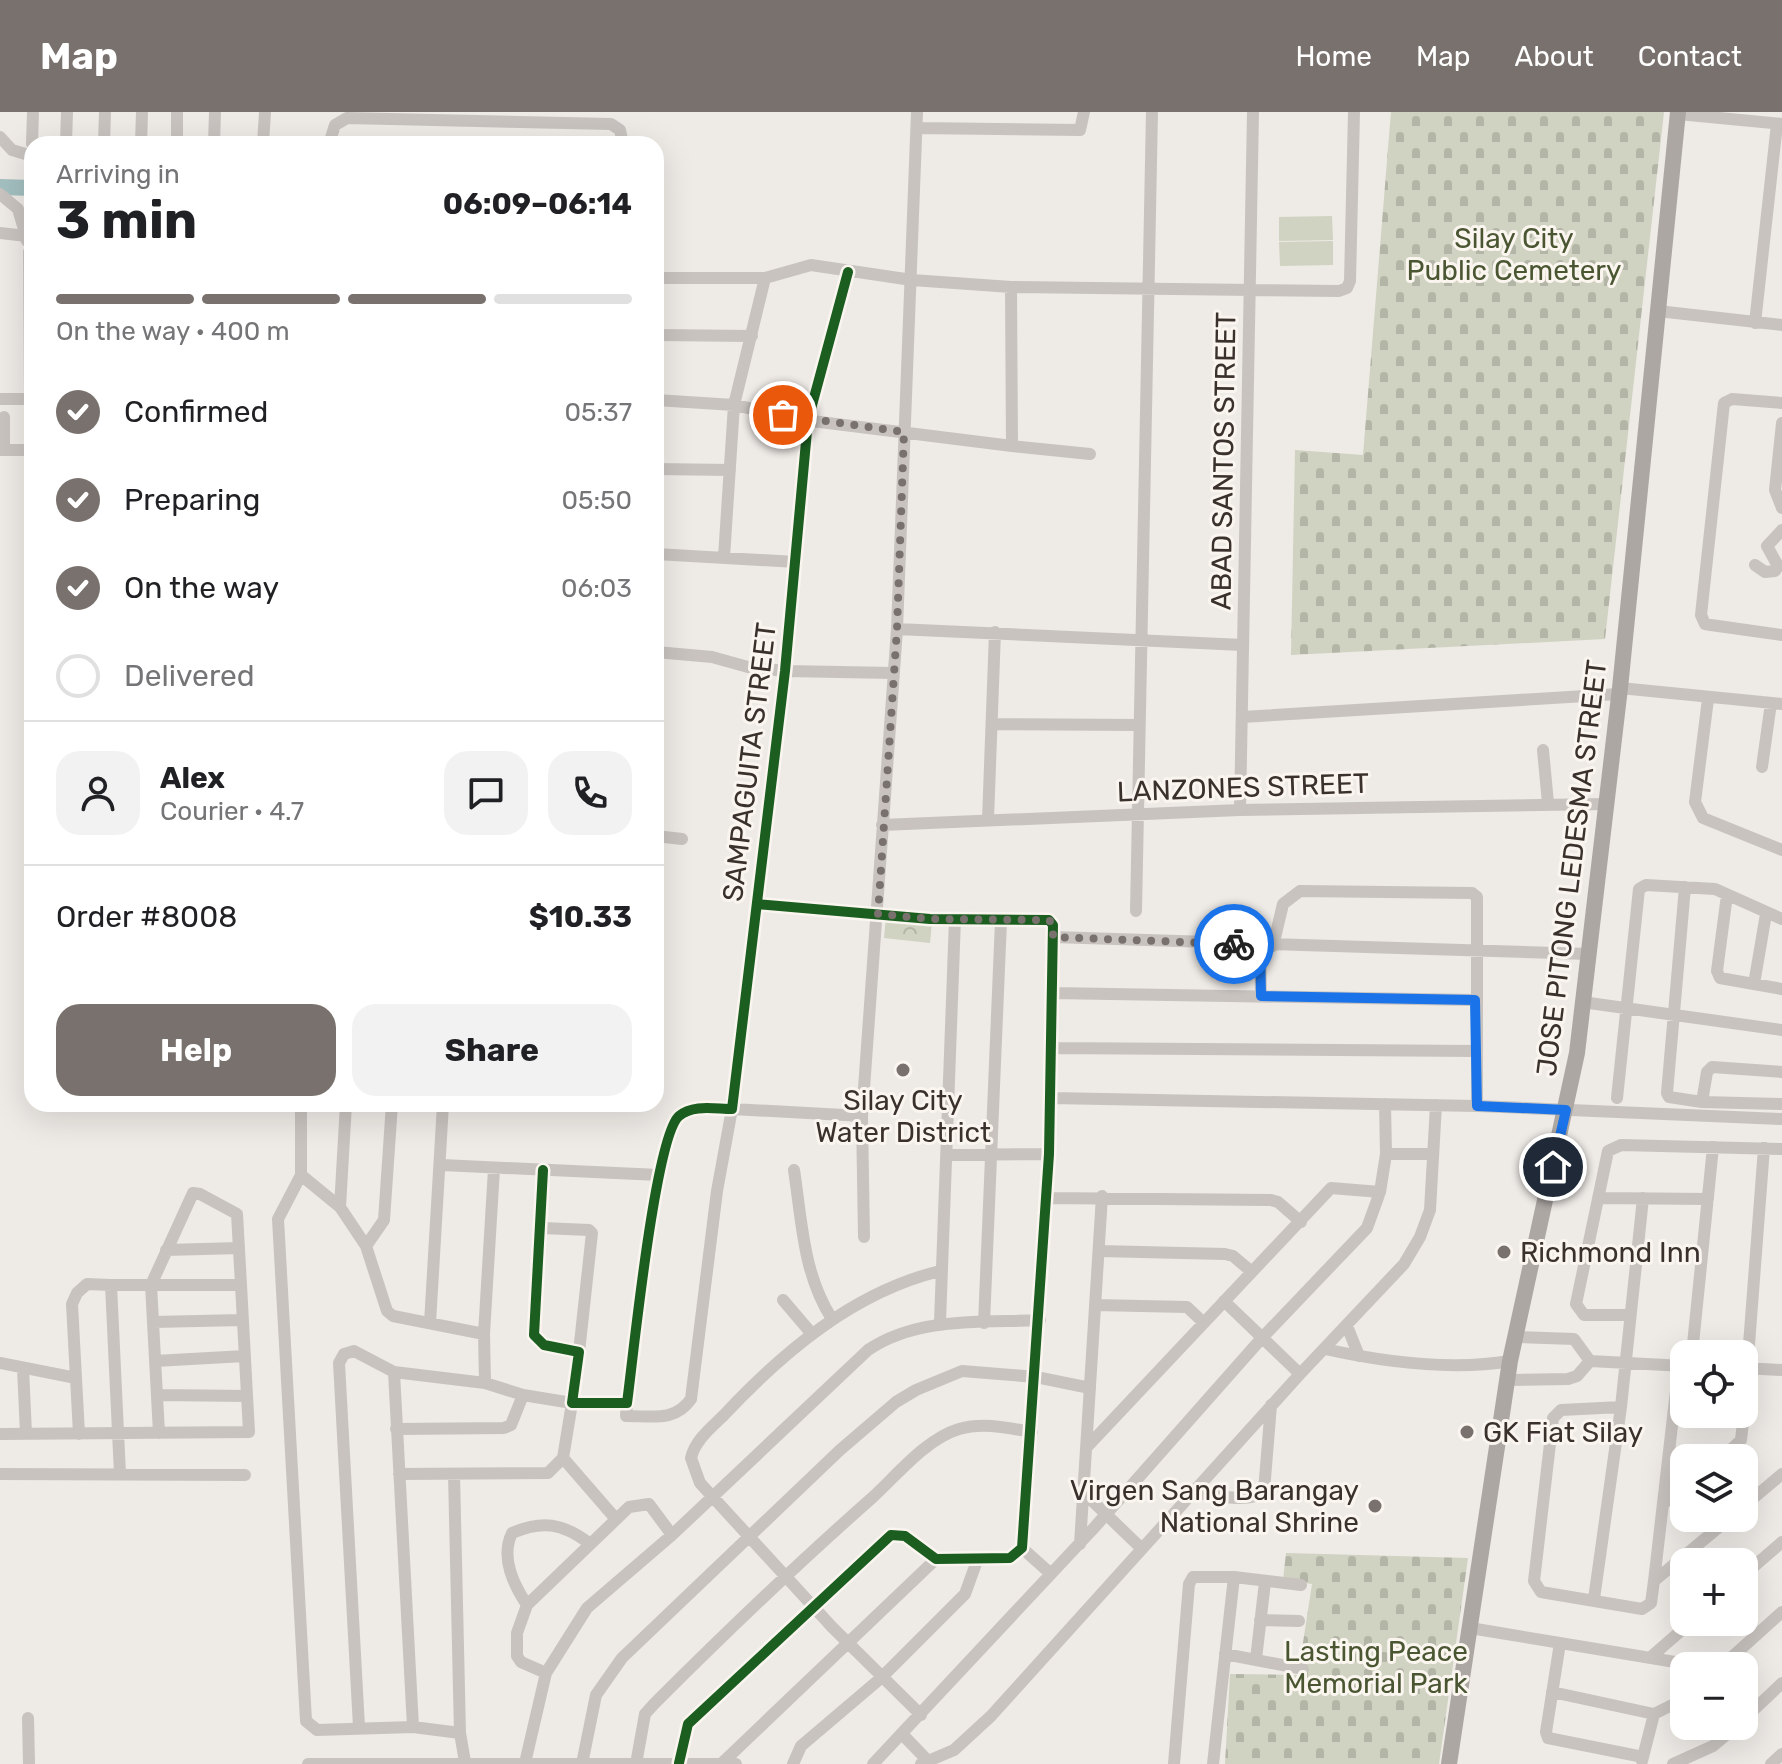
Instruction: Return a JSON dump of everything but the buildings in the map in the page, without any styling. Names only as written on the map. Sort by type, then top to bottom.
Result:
[{"type":"main road","name":"JOSE PITONG LEDESMA STREET","points":[[1449,1764],[1510,1361],[1577,1053],[1619,691],[1678,113]]},
{"type":"street","points":[[32,136],[33,112]]},
{"type":"street","points":[[66,136],[67,112]]},
{"type":"street","points":[[104,136],[105,112]]},
{"type":"street","points":[[141,136],[142,112]]},
{"type":"street","points":[[177,112],[177,136]]},
{"type":"street","points":[[214,136],[215,112]]},
{"type":"street","points":[[264,136],[265,112]]},
{"type":"street","points":[[864,1237],[862,1116],[897,629],[917,112]]},
{"type":"street","points":[[917,128],[1080,130],[1084,112]]},
{"type":"street","points":[[1136,911],[1152,112]]},
{"type":"street","name":"ABAD SANTOS STREET","points":[[1240,810],[1253,112]]},
{"type":"street","points":[[664,278],[765,278],[811,265],[912,280],[1011,287],[1250,291],[1347,288],[1350,281],[1354,112]]},
{"type":"street","points":[[1678,113],[1779,124],[1755,323]]},
{"type":"street","points":[[332,136],[335,125],[347,118],[611,124],[620,130],[621,136]]},
{"type":"street","points":[[0,137],[12,150],[24,154]]},
{"type":"street","points":[[0,194],[18,209],[24,229]]},
{"type":"street","points":[[0,233],[24,236]]},
{"type":"street","name":"SAMPAGUITA STREET","points":[[627,1403],[626,1416],[670,1417],[681,1412],[691,1399],[717,1191],[732,1109],[785,671],[808,420],[848,272]]},
{"type":"street","points":[[724,557],[734,405],[765,278]]},
{"type":"street","points":[[1011,287],[1012,446]]},
{"type":"street","points":[[1658,311],[1782,325]]},
{"type":"street","points":[[664,335],[752,336]]},
{"type":"street","points":[[0,399],[24,399]]},
{"type":"street","points":[[1782,403],[1732,399],[1724,403],[1701,615],[1705,624],[1782,635]]},
{"type":"street","points":[[664,401],[734,405],[808,420],[1090,454]]},
{"type":"street","points":[[4,417],[2,450],[24,450]]},
{"type":"street","points":[[1782,423],[1775,490],[1782,508]]},
{"type":"street","points":[[664,469],[730,470]]},
{"type":"street","points":[[1755,565],[1765,572],[1775,571],[1778,566],[1767,546],[1782,530]]},
{"type":"street","points":[[664,554],[796,562]]},
{"type":"street","points":[[897,629],[1243,645]]},
{"type":"street","points":[[988,819],[995,632]]},
{"type":"street","points":[[664,653],[712,657],[748,667],[785,671],[893,673]]},
{"type":"street","points":[[1242,717],[1619,691],[1776,704],[1762,767]]},
{"type":"street","points":[[1708,699],[1697,810],[1703,818],[1782,850]]},
{"type":"street","points":[[993,724],[1138,725]]},
{"type":"street","points":[[1543,750],[1548,803]]},
{"type":"street","name":"LANZONES STREET","points":[[882,825],[1240,810],[1606,804]]},
{"type":"street","points":[[664,837],[682,839]]},
{"type":"street","points":[[1617,1098],[1637,895],[1646,885],[1715,889],[1782,919]]},
{"type":"street","points":[[1685,887],[1671,1015],[1667,1093],[1669,1097],[1702,1102],[1782,1104]]},
{"type":"street","points":[[1261,996],[1267,945],[1283,904],[1293,893],[1472,893],[1477,897],[1477,1106]]},
{"type":"street","points":[[1727,895],[1717,971],[1725,980],[1782,989]]},
{"type":"street","points":[[679,1763],[688,1724],[891,1535],[905,1536],[936,1559],[1010,1558],[1022,1548],[1049,1154],[1053,925],[1049,920],[955,919],[757,904]]},
{"type":"street","points":[[1754,984],[1766,914]]},
{"type":"street","points":[[940,1322],[955,919]]},
{"type":"street","points":[[984,1323],[1001,921]]},
{"type":"street","points":[[1053,937],[1267,945],[1477,948],[1588,954]]},
{"type":"street","points":[[1052,993],[1475,1000]]},
{"type":"street","points":[[1582,1002],[1782,1030]]},
{"type":"street","points":[[1051,1048],[1475,1051]]},
{"type":"street","points":[[1702,1102],[1707,1072],[1712,1067],[1782,1072]]},
{"type":"street","points":[[1051,1098],[1477,1106],[1782,1119]]},
{"type":"street","points":[[873,1764],[1107,1515],[1261,1339],[1367,1228],[1380,1192],[1386,1154],[1385,1104]]},
{"type":"street","points":[[902,1734],[925,1763],[954,1750],[991,1716],[1191,1492],[1404,1264],[1420,1237],[1430,1210],[1436,1105]]},
{"type":"street","points":[[359,1727],[339,1363],[344,1354],[354,1351],[394,1372],[485,1383],[523,1395],[572,1403],[627,1403],[659,1175],[669,1128],[679,1115],[694,1109],[732,1109],[862,1116]]},
{"type":"street","points":[[301,1112],[301,1175],[278,1219],[306,1721],[317,1730],[413,1727],[460,1733]]},
{"type":"street","points":[[340,1207],[346,1112]]},
{"type":"street","points":[[366,1246],[384,1220],[391,1112]]},
{"type":"street","points":[[430,1323],[443,1112]]},
{"type":"street","points":[[1629,1315],[1584,1315],[1576,1304],[1608,1151],[1614,1146],[1782,1149]]},
{"type":"street","points":[[1693,1340],[1713,1147]]},
{"type":"street","points":[[1748,1340],[1764,1148]]},
{"type":"street","points":[[948,1155],[1049,1154]]},
{"type":"street","points":[[1386,1154],[1433,1154]]},
{"type":"street","points":[[442,1165],[659,1175]]},
{"type":"street","points":[[485,1383],[484,1334],[494,1169]]},
{"type":"street","points":[[543,1170],[534,1335],[544,1345],[579,1352]]},
{"type":"street","points":[[794,1170],[809,1271],[819,1298],[832,1319]]},
{"type":"street","points":[[301,1175],[340,1207],[366,1246],[387,1311],[400,1319],[484,1334]]},
{"type":"street","points":[[1086,1448],[1331,1188],[1380,1192]]},
{"type":"street","points":[[0,1434],[118,1434],[249,1432],[237,1214],[193,1193],[151,1285],[159,1433]]},
{"type":"street","points":[[1046,1198],[1102,1196],[1271,1200],[1278,1202],[1301,1222]]},
{"type":"street","points":[[1080,1544],[1102,1196]]},
{"type":"street","points":[[1598,1198],[1708,1199]]},
{"type":"street","points":[[1594,1599],[1621,1407],[1623,1363],[1643,1198]]},
{"type":"street","points":[[399,1474],[548,1473],[563,1458],[592,1233],[589,1230],[542,1228]]},
{"type":"street","points":[[166,1250],[239,1248]]},
{"type":"street","points":[[1099,1251],[1225,1254],[1252,1272]]},
{"type":"street","points":[[921,1715],[848,1644],[700,1483],[691,1458],[696,1445],[741,1397],[812,1334],[832,1319],[908,1279],[940,1271]]},
{"type":"street","points":[[79,1434],[72,1304],[77,1293],[87,1284],[241,1285]]},
{"type":"street","points":[[111,1285],[120,1474]]},
{"type":"street","points":[[783,1300],[812,1334]]},
{"type":"street","points":[[1224,1301],[1300,1374]]},
{"type":"street","points":[[1095,1305],[1187,1307],[1204,1323]]},
{"type":"street","points":[[153,1322],[242,1320]]},
{"type":"street","points":[[525,1763],[546,1673],[587,1608],[714,1497],[868,1350],[879,1343],[940,1322],[1040,1320]]},
{"type":"street","points":[[1347,1326],[1359,1356]]},
{"type":"street","points":[[1516,1337],[1574,1339],[1590,1361]]},
{"type":"street","points":[[1325,1349],[1359,1356],[1477,1367],[1510,1361]]},
{"type":"street","points":[[155,1361],[245,1356]]},
{"type":"street","points":[[1590,1361],[1670,1365]]},
{"type":"street","points":[[1508,1380],[1568,1379],[1577,1376],[1590,1361]]},
{"type":"street","points":[[0,1363],[76,1378]]},
{"type":"street","points":[[23,1368],[26,1434]]},
{"type":"street","points":[[1758,1369],[1782,1370]]},
{"type":"street","points":[[582,1764],[591,1709],[603,1682],[622,1658],[849,1442],[896,1402],[962,1371],[1036,1377],[1090,1388]]},
{"type":"street","points":[[394,1372],[413,1727]]},
{"type":"street","points":[[158,1395],[247,1396]]},
{"type":"street","points":[[396,1429],[504,1428],[511,1425],[523,1395]]},
{"type":"street","points":[[1191,1492],[1248,1498],[1259,1496],[1264,1491],[1271,1405]]},
{"type":"street","points":[[1621,1407],[1561,1410],[1553,1418],[1534,1581],[1541,1592],[1642,1609],[1651,1603],[1673,1428]]},
{"type":"street","points":[[1088,1409],[1110,1423]]},
{"type":"street","points":[[636,1764],[645,1714],[785,1573],[942,1438],[957,1430],[992,1425],[1032,1432]]},
{"type":"street","points":[[563,1458],[615,1518]]},
{"type":"street","points":[[0,1474],[245,1475]]},
{"type":"street","points":[[454,1474],[460,1733],[465,1762]]},
{"type":"street","points":[[1758,1494],[1782,1474]]},
{"type":"street","points":[[1083,1492],[1141,1548]]},
{"type":"street","points":[[1664,1503],[1670,1498]]},
{"type":"street","points":[[546,1673],[521,1662],[517,1656],[517,1633],[527,1605],[629,1507],[649,1504],[672,1535]]},
{"type":"street","points":[[527,1605],[511,1581],[508,1540],[512,1533],[544,1522],[565,1528],[589,1543]]},
{"type":"street","points":[[1654,1581],[1713,1532]]},
{"type":"street","points":[[1758,1563],[1782,1542]]},
{"type":"street","points":[[1022,1548],[1051,1574]]},
{"type":"street","points":[[793,1764],[801,1746],[881,1678],[965,1594],[978,1558]]},
{"type":"street","points":[[721,1764],[936,1559]]},
{"type":"street","points":[[1174,1764],[1189,1584],[1198,1574],[1301,1585]]},
{"type":"street","points":[[1213,1764],[1234,1577]]},
{"type":"street","points":[[1256,1659],[1265,1582]]},
{"type":"street","points":[[1738,1652],[1781,1615]]},
{"type":"street","points":[[1260,1620],[1299,1621]]},
{"type":"street","points":[[1470,1628],[1670,1660]]},
{"type":"street","points":[[1652,1656],[1675,1636]]},
{"type":"street","points":[[1560,1643],[1546,1732],[1552,1741],[1642,1760],[1654,1714]]},
{"type":"street","points":[[1225,1654],[1303,1669]]},
{"type":"street","points":[[1758,1706],[1782,1683]]},
{"type":"street","points":[[1552,1692],[1654,1714],[1670,1706]]},
{"type":"street","points":[[28,1718],[29,1764]]},
{"type":"street","points":[[1673,1764],[1720,1740]]},
{"type":"street","points":[[1771,1764],[1782,1754]]},
{"type":"street","points":[[308,1764],[736,1764]]},
{"type":"green space","name":"Silay City Public Cemetery","points":[[1391,112],[1664,112],[1605,639],[1291,655],[1295,450],[1363,455]]},
{"type":"green space","points":[[1332,216],[1333,240],[1279,241],[1279,217]]},
{"type":"green space","points":[[1333,241],[1333,265],[1280,266],[1279,242]]},
{"type":"green space","points":[[886,917],[932,922],[930,943],[884,938]]},
{"type":"green space","name":"Lasting Peace Memorial Park","points":[[1286,1553],[1468,1558],[1439,1764],[1225,1764],[1230,1674],[1298,1675],[1312,1584],[1283,1580]]},
{"type":"waterway","points":[[0,187],[24,188]]},
{"type":"cycle path","points":[[543,1170],[534,1335],[544,1345],[579,1352],[572,1403],[627,1403],[654,1204],[670,1133],[679,1116],[685,1112],[704,1108],[732,1109],[785,671],[808,420],[848,272]]},
{"type":"cycle path","points":[[679,1763],[688,1724],[891,1535],[905,1536],[936,1559],[1010,1558],[1022,1548],[1049,1154],[1053,925],[1049,920],[930,919],[757,904]]},
{"type":"way so far","points":[[783,415],[904,432],[897,629],[878,914],[930,919],[1049,920],[1053,925],[1053,937],[1234,944]]},
{"type":"place","name":"Silay City Water District","points":[[903,1070]]},
{"type":"place","name":"Richmond Inn","points":[[1504,1252]]},
{"type":"place","name":"GK Fiat Silay","points":[[1467,1432]]},
{"type":"place","name":"Virgen Sang Barangay National Shrine","points":[[1375,1506]]},
{"type":"route","points":[[1234,944],[1260,945],[1261,996],[1475,1000],[1477,1106],[1566,1110],[1553,1167]]}]
